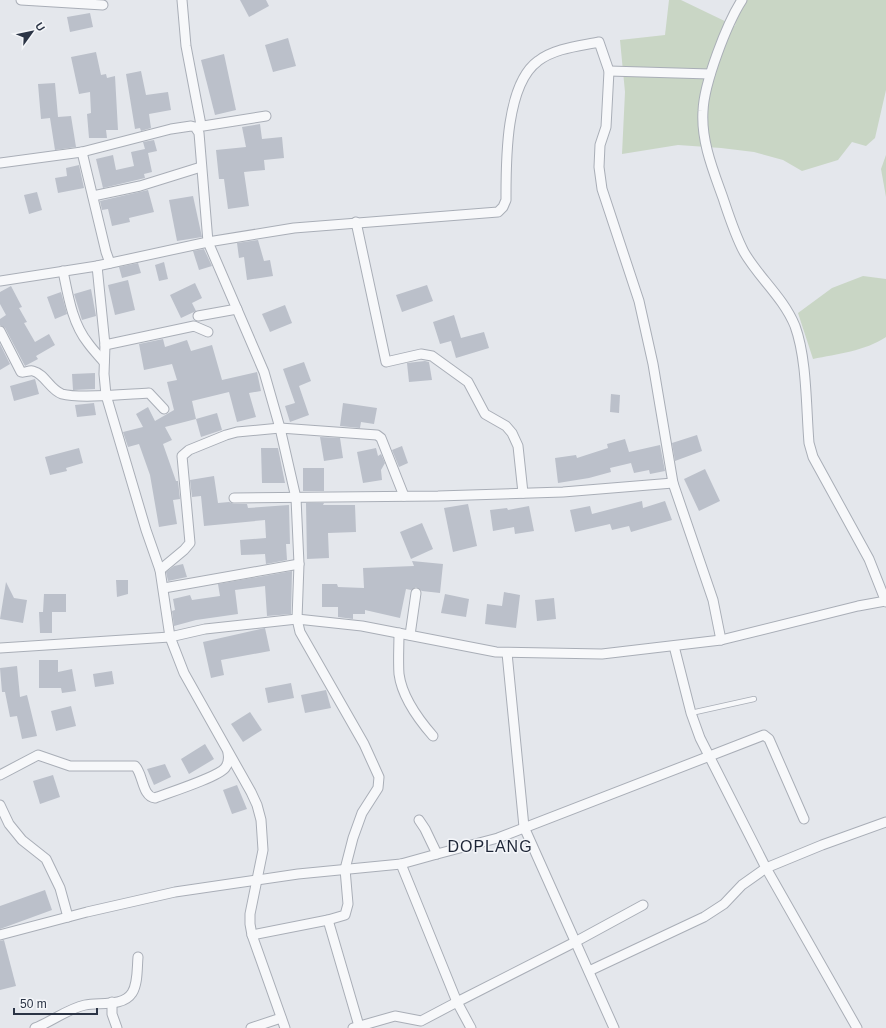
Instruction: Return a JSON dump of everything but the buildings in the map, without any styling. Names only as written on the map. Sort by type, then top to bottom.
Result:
[{"type":"street","points":[[21,0],[103,5]]},
{"type":"street","points":[[182,0],[186,46],[199,133],[208,242],[264,372],[280,428],[295,495],[299,564],[297,619],[300,632],[364,744],[379,777],[378,788],[362,813],[352,838],[345,869],[347,910],[343,916],[252,935]]},
{"type":"street","points":[[0,648],[170,638],[205,629],[297,619],[399,633],[484,651],[507,653],[602,654],[721,640],[858,606],[886,601],[868,559],[813,458],[809,443],[801,347],[794,326],[782,302],[762,278],[744,251],[734,230],[710,162],[703,128],[703,109],[710,74],[718,51],[742,0]]},
{"type":"street","points":[[0,281],[97,266],[208,242],[294,228],[498,212],[503,207],[506,200],[506,152],[510,121],[522,83],[532,66],[545,57],[556,52],[599,42],[609,71],[606,127],[600,145],[599,167],[602,189],[639,301],[653,364],[673,483],[713,600],[721,640]]},
{"type":"street","points":[[609,71],[710,74]]},
{"type":"street","points":[[0,163],[82,152],[171,129],[266,116]]},
{"type":"street","points":[[82,152],[110,263]]},
{"type":"street","points":[[93,196],[140,186],[201,167]]},
{"type":"street","points":[[356,222],[386,362],[421,354],[432,356],[468,382],[485,414],[506,426],[512,433],[518,446],[523,493]]},
{"type":"street","points":[[97,266],[105,345],[104,362],[106,395],[146,530],[160,570],[164,588],[170,638],[184,673],[251,792],[261,820],[263,850],[250,914],[250,924],[252,935],[285,1028]]},
{"type":"street","points":[[63,271],[76,321],[87,343],[104,362]]},
{"type":"street","points":[[105,345],[194,326],[208,332],[201,315],[237,309]]},
{"type":"street","points":[[0,331],[21,372],[37,372],[53,389],[66,395],[149,393],[164,409]]},
{"type":"street","points":[[160,570],[190,543],[183,454],[226,434],[280,428],[377,435],[381,438],[404,496]]},
{"type":"street","points":[[234,498],[276,496],[278,493],[295,495],[404,496],[564,492],[673,483]]},
{"type":"street","points":[[164,588],[299,564]]},
{"type":"street","points":[[410,635],[416,593]]},
{"type":"street","points":[[399,633],[399,675],[416,714],[433,736]]},
{"type":"street","points":[[674,646],[691,713],[709,755],[766,868],[857,1028]]},
{"type":"street","points":[[507,653],[524,827],[614,1028]]},
{"type":"street","points":[[0,935],[68,917],[175,892],[345,869],[401,864],[498,838],[709,755],[762,736],[767,736],[804,819]]},
{"type":"street","points":[[0,774],[38,754],[70,766],[135,766],[140,771],[142,782],[150,796],[155,798],[190,785],[224,769],[228,762],[228,753]]},
{"type":"street","points":[[0,804],[9,824],[22,840],[46,859],[60,888],[68,917]]},
{"type":"street","points":[[419,820],[425,828],[437,854]]},
{"type":"street","points":[[589,971],[704,917],[724,904],[742,885],[766,868],[822,845],[886,822]]},
{"type":"street","points":[[401,864],[457,1002],[471,1028]]},
{"type":"street","points":[[328,920],[356,1027],[395,1016],[421,1021],[575,942],[642,905]]},
{"type":"street","points":[[35,1028],[76,1008],[124,1000],[132,993],[138,957]]},
{"type":"street","points":[[112,1002],[112,1014],[117,1028]]},
{"type":"street","points":[[251,1028],[281,1018]]},
{"type":"lane","points":[[691,713],[754,699]]},
{"type":"green space","points":[[669,0],[681,0],[735,26],[738,0],[886,0],[886,90],[875,138],[866,146],[852,142],[838,160],[802,171],[783,160],[754,152],[721,148],[678,145],[622,154],[625,92],[620,40],[665,35]]},
{"type":"green space","points":[[886,155],[886,197],[881,169]]},
{"type":"green space","points":[[863,276],[886,279],[886,337],[860,349],[813,359],[798,313],[832,288]]},
{"type":"district","name":"DOPLANG","points":[[490,846]]}]
